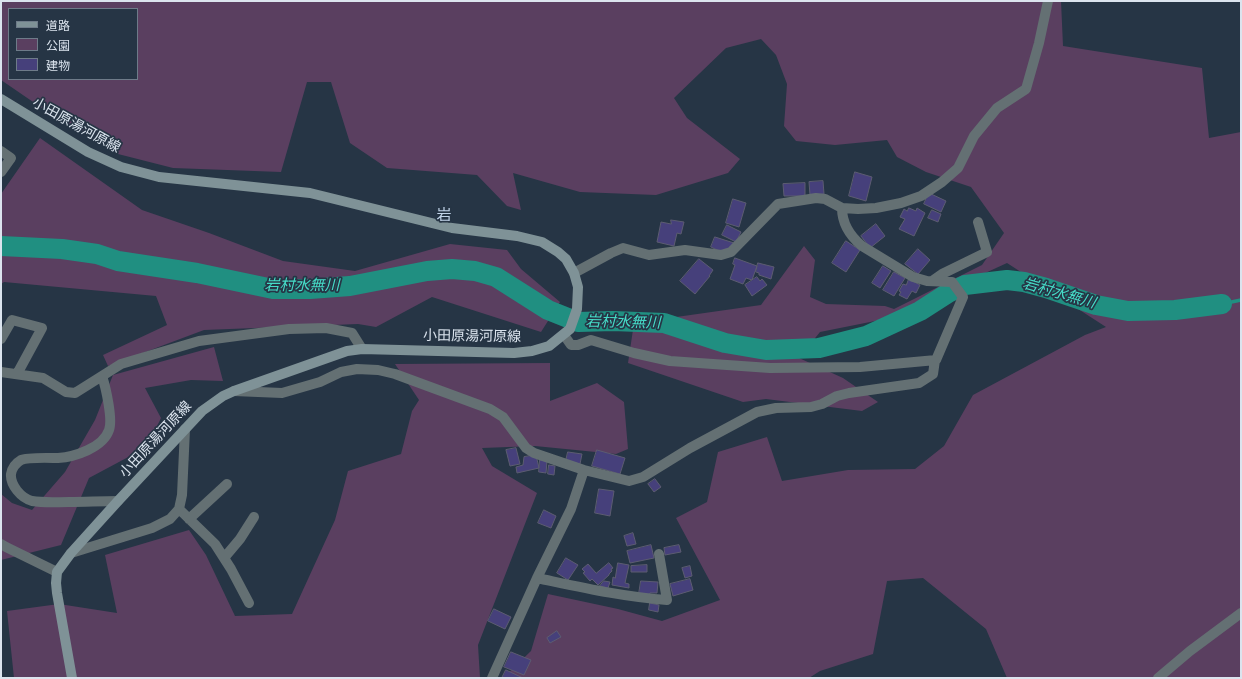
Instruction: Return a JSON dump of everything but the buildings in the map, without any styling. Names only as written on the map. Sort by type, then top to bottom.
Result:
[{"type":"main road","name":"小田原湯河原線","points":[[1,99],[82,149],[121,167],[159,177],[310,193],[452,228],[517,236],[542,242],[566,259],[574,273],[578,287],[577,309],[567,332],[549,346],[532,351],[514,353],[362,349],[347,351],[223,396],[202,411],[185,429],[71,553],[57,572]]},
{"type":"main road","points":[[57,572],[57,593],[72,678]]},
{"type":"street","points":[[574,273],[623,248],[649,255],[685,250],[721,255],[731,252],[778,204],[816,198],[825,199],[842,208],[876,208],[901,203],[926,192],[942,182],[958,168],[974,136],[997,108],[1026,89],[1040,43],[1048,1]]},
{"type":"street","points":[[1,151],[11,158],[1,172]]},
{"type":"street","points":[[234,391],[282,393],[320,382],[341,372],[357,369],[378,370],[403,377],[490,409],[503,418],[526,448],[534,453],[584,470],[629,481],[643,477],[690,448],[757,412],[776,408],[811,407],[822,404],[836,396],[849,393],[919,383],[926,380],[933,374],[935,360],[963,297],[952,282],[932,281],[913,277],[862,246],[855,240],[844,224],[842,208]]},
{"type":"street","points":[[932,281],[942,274],[987,252],[978,222]]},
{"type":"street","points":[[1,339],[12,320],[42,328],[17,374]]},
{"type":"street","points":[[1,372],[43,378],[66,392],[75,393],[121,364],[199,341],[289,329],[326,328],[352,333],[362,349]]},
{"type":"street","points":[[567,332],[571,345],[578,345],[591,340],[634,353],[670,361],[710,365],[770,368],[819,368],[860,367],[935,360]]},
{"type":"street","points":[[102,376],[107,396],[110,419],[110,430],[106,437],[95,446],[67,457],[22,459],[15,464],[11,472],[11,482],[17,491],[30,500],[48,502],[118,501]]},
{"type":"street","points":[[71,553],[99,543],[152,528],[170,519],[179,509],[182,495],[185,429]]},
{"type":"street","points":[[492,678],[537,578],[571,509],[584,470]]},
{"type":"street","points":[[189,519],[227,484]]},
{"type":"street","points":[[179,509],[215,544],[249,603]]},
{"type":"street","points":[[224,558],[240,539],[254,516]]},
{"type":"street","points":[[1,544],[57,572]]},
{"type":"street","points":[[537,578],[624,595],[667,600],[659,554]]},
{"type":"street","points":[[1158,678],[1190,651],[1241,613]]},
{"type":"green space","points":[[1,1],[1061,1],[1063,46],[1202,68],[1209,138],[1241,132],[1241,678],[1007,678],[986,629],[923,578],[887,581],[873,654],[820,671],[809,678],[503,678],[531,651],[548,594],[618,609],[662,621],[720,600],[676,518],[707,502],[718,452],[767,437],[782,481],[848,470],[915,469],[944,446],[973,395],[1085,335],[1106,327],[1007,263],[885,319],[820,332],[799,358],[843,378],[878,402],[862,411],[766,399],[743,402],[628,363],[634,323],[761,305],[804,246],[815,260],[810,297],[826,304],[885,306],[894,309],[982,265],[1004,233],[971,187],[926,172],[897,157],[887,140],[835,145],[796,141],[784,126],[787,84],[776,55],[761,39],[726,48],[674,98],[687,118],[740,159],[728,173],[656,195],[580,192],[513,173],[521,210],[507,206],[477,175],[387,168],[350,143],[331,82],[307,82],[281,172],[173,168],[118,154],[55,117],[1,80]]},
{"type":"green space","points":[[40,138],[142,210],[283,261],[355,271],[450,244],[507,250],[521,269],[560,302],[541,332],[432,297],[376,327],[358,324],[204,330],[108,366],[103,355],[167,325],[156,296],[4,282],[1,284],[1,194]]},
{"type":"green space","points":[[214,347],[223,381],[191,380],[145,388],[161,418],[147,447],[89,478],[61,545],[1,560],[1,494],[12,503],[32,510],[65,472],[95,420],[113,375]]},
{"type":"green space","points":[[550,363],[550,401],[597,383],[624,402],[628,449],[616,454],[535,446],[482,448],[492,466],[537,493],[478,645],[480,678],[14,678],[7,611],[59,604],[117,613],[105,555],[189,530],[206,555],[235,616],[292,614],[335,520],[348,471],[401,454],[412,411],[419,400],[395,364]]},
{"type":"waterway","name":"岩村水無川","points":[[1,246],[62,249],[97,254],[118,261],[197,273],[273,289],[310,289],[350,286],[427,271],[452,269],[475,271],[496,277],[548,310],[578,322],[613,321],[664,323],[725,343],[766,350],[819,348],[866,336],[920,311],[948,293],[965,285],[1007,280],[1024,282],[1096,305],[1128,311],[1175,310],[1222,304]]},
{"type":"waterway","name":"岩村水無川","points":[[1222,304],[1241,300]]},
{"type":"district","name":"岩","points":[[444,216]]}]
